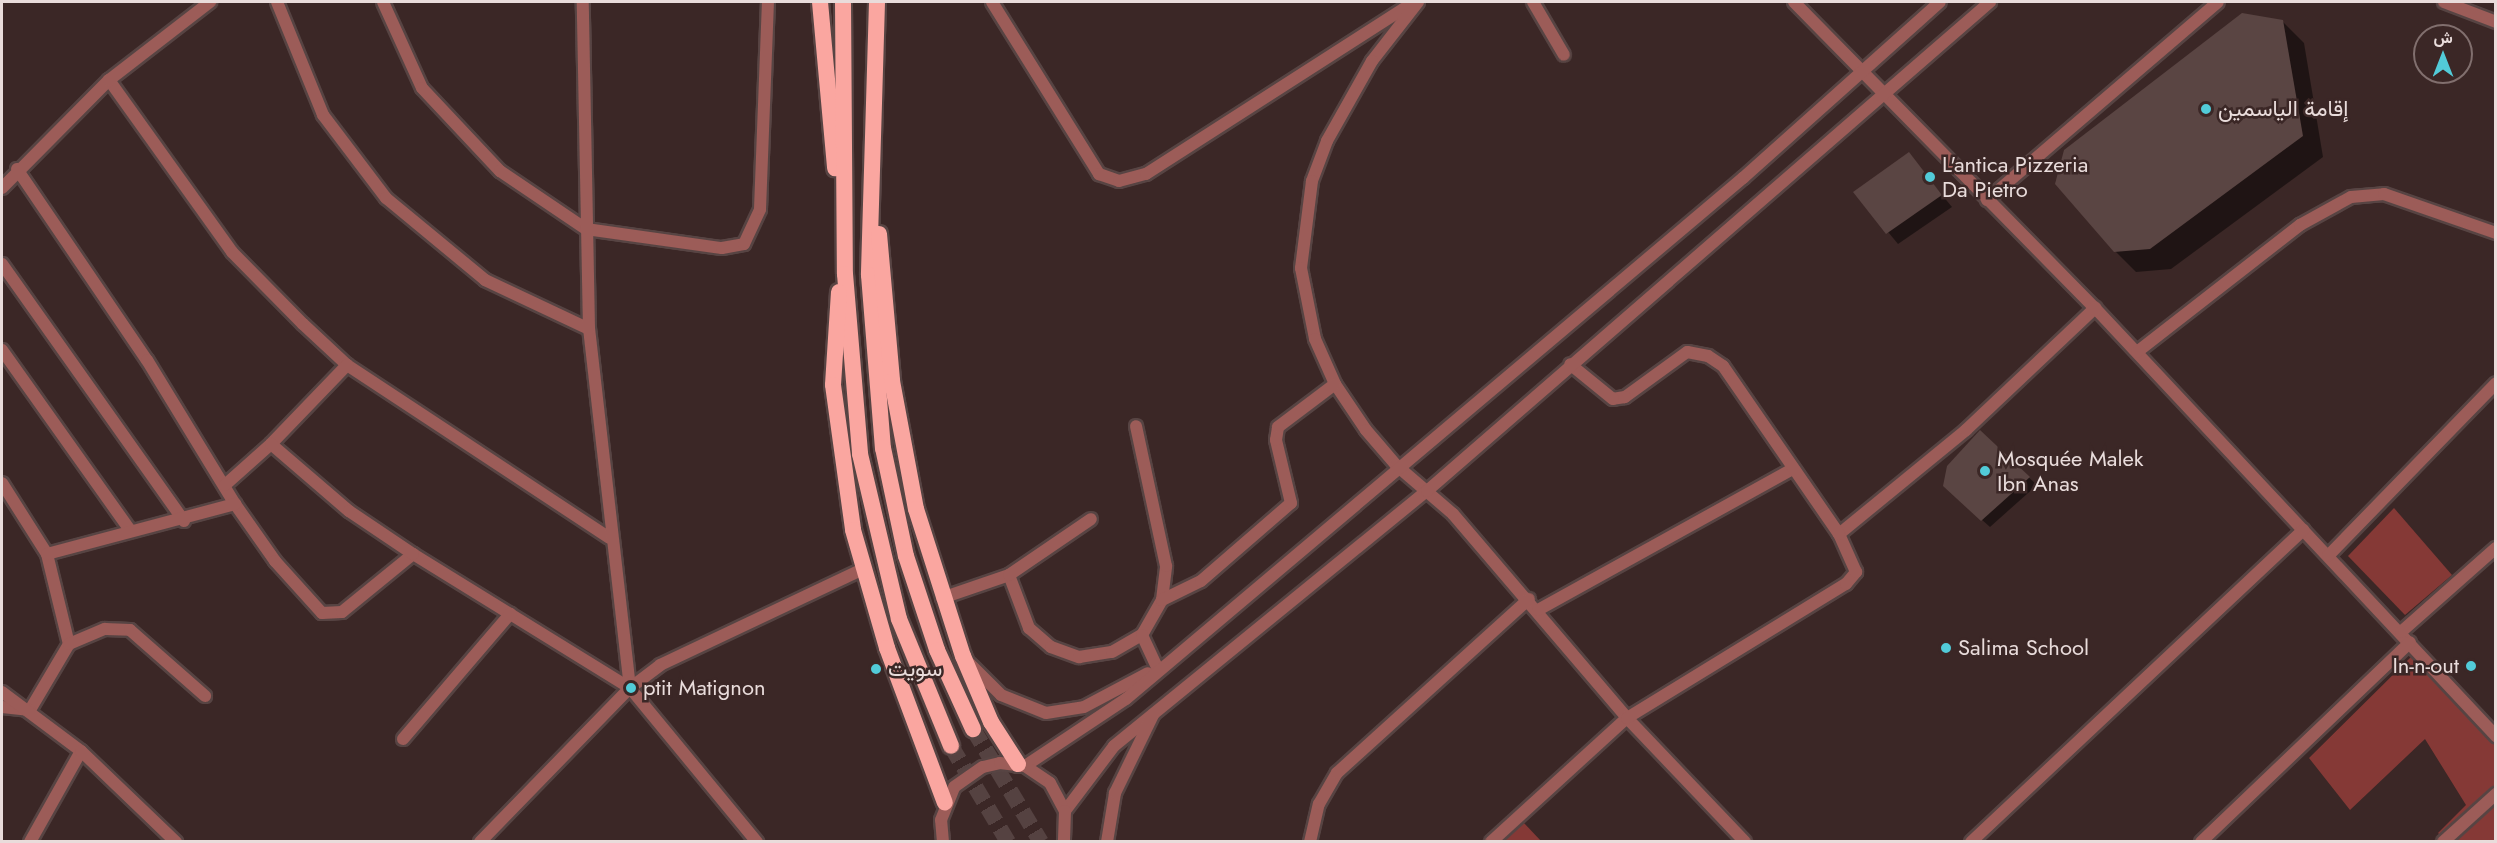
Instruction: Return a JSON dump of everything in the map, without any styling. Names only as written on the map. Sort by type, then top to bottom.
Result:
[{"type":"highway","points":[[820,2],[832,144],[845,216]]},
{"type":"highway","points":[[843,2],[845,273],[851,374],[870,508],[914,663],[951,746]]},
{"type":"highway","points":[[877,2],[872,188],[872,336],[892,502],[937,650],[973,729]]},
{"type":"highway","points":[[872,188],[894,392],[916,509],[942,598],[963,656],[991,722],[1021,765]]},
{"type":"highway","points":[[845,273],[834,317],[833,385],[845,489],[863,570],[945,803]]},
{"type":"street","points":[[2,188],[17,169],[109,80],[210,2]]},
{"type":"street","points":[[277,2],[323,115],[386,198],[485,280],[589,329]]},
{"type":"street","points":[[383,2],[422,88],[459,131],[500,171],[586,229],[722,248],[744,244],[751,236],[760,209],[768,2]]},
{"type":"street","points":[[584,2],[589,329],[609,538],[630,688]]},
{"type":"street","points":[[992,2],[1099,174],[1119,181],[1146,174],[1416,2]]},
{"type":"street","points":[[1416,2],[1372,61],[1326,141],[1312,181],[1301,268],[1315,339],[1335,384],[1396,465],[1427,491],[1529,599],[1627,718],[1738,839]]},
{"type":"street","points":[[1533,2],[1564,55]]},
{"type":"street","points":[[1794,2],[2095,308],[2496,736]]},
{"type":"street","points":[[942,840],[945,803],[960,781],[982,767],[1021,765],[1102,718],[1396,465],[1743,178],[1861,70],[1940,2]]},
{"type":"street","points":[[1065,811],[1096,765],[1154,712],[1427,491],[1882,93],[1990,2]]},
{"type":"street","points":[[1987,200],[2218,2]]},
{"type":"street","points":[[2444,2],[2496,22]]},
{"type":"street","points":[[109,80],[232,252],[347,365],[609,538]]},
{"type":"street","points":[[17,169],[225,485],[235,504],[275,561],[328,615],[342,612],[413,554]]},
{"type":"street","points":[[2137,352],[2300,225],[2351,197],[2384,194],[2496,233]]},
{"type":"street","points":[[2,264],[184,521]]},
{"type":"street","points":[[1839,534],[1965,430],[2095,308]]},
{"type":"street","points":[[2,350],[129,529]]},
{"type":"street","points":[[1491,842],[1627,718],[1852,579],[1856,565],[1839,534],[1791,470],[1735,380],[1708,356],[1686,352],[1625,397],[1613,399],[1570,364]]},
{"type":"street","points":[[225,485],[271,444],[347,365]]},
{"type":"street","points":[[2328,555],[2496,383]]},
{"type":"street","points":[[1162,600],[1202,581],[1292,503],[1276,440],[1278,427],[1335,384]]},
{"type":"street","points":[[1009,575],[1029,628],[1052,647],[1079,657],[1112,652],[1142,635],[1162,600],[1166,566],[1136,426]]},
{"type":"street","points":[[271,444],[349,511],[413,554],[630,688],[757,842]]},
{"type":"street","points":[[1538,610],[1791,470]]},
{"type":"street","points":[[2,483],[47,554],[69,644]]},
{"type":"street","points":[[47,554],[129,529],[184,521],[235,504]]},
{"type":"street","points":[[942,598],[1009,575],[1091,519]]},
{"type":"street","points":[[1971,842],[2302,530]]},
{"type":"street","points":[[2201,842],[2496,548]]},
{"type":"street","points":[[480,842],[630,688],[660,665],[863,570]]},
{"type":"street","points":[[1310,842],[1319,804],[1337,773],[1529,599]]},
{"type":"street","points":[[403,739],[510,614]]},
{"type":"street","points":[[30,711],[69,644],[105,629],[130,630],[205,696]]},
{"type":"street","points":[[1142,635],[1158,669]]},
{"type":"street","points":[[963,656],[1001,694],[1046,713],[1084,707],[1158,669]]},
{"type":"street","points":[[2,692],[81,751],[176,842]]},
{"type":"street","points":[[2,707],[30,711]]},
{"type":"street","points":[[1107,842],[1114,793],[1154,712]]},
{"type":"street","points":[[30,842],[81,751]]},
{"type":"street","points":[[1021,765],[1050,783],[1065,811],[1064,842]]},
{"type":"street","points":[[2443,842],[2496,794]]},
{"type":"shaded area","points":[[2394,508],[2452,575],[2405,615],[2348,556]]},
{"type":"shaded area","points":[[2411,657],[2495,744],[2495,841],[2446,841],[2438,833],[2466,805],[2425,739],[2350,810],[2309,758]]},
{"type":"shaded area","points":[[1522,821],[1541,841],[1500,842]]},
{"type":"building","name":"إقامة الياسمين","points":[[2242,13],[2283,20],[2303,136],[2150,249],[2114,252],[2055,184],[2064,150]]},
{"type":"building","points":[[1909,152],[1942,195],[1886,234],[1853,192]]},
{"type":"building","name":"Mosquée Malek Ibn Anas","points":[[1980,430],[2030,477],[1981,521],[1943,486],[1947,466]]},
{"type":"tunnel","points":[[973,729],[1041,842]]},
{"type":"tunnel","points":[[951,746],[1008,842]]},
{"type":"place","name":"إقامة الياسمين","points":[[2206,109]]},
{"type":"place","name":"L'antica Pizzeria Da Pietro","points":[[1930,177]]},
{"type":"place","name":"Mosquée Malek Ibn Anas","points":[[1985,471]]},
{"type":"place","name":"Salima School","points":[[1946,648]]},
{"type":"place","name":"In-n-out","points":[[2471,666]]},
{"type":"place","name":"سويت","points":[[876,669]]},
{"type":"place","name":"ptit Matignon","points":[[631,688]]}]
